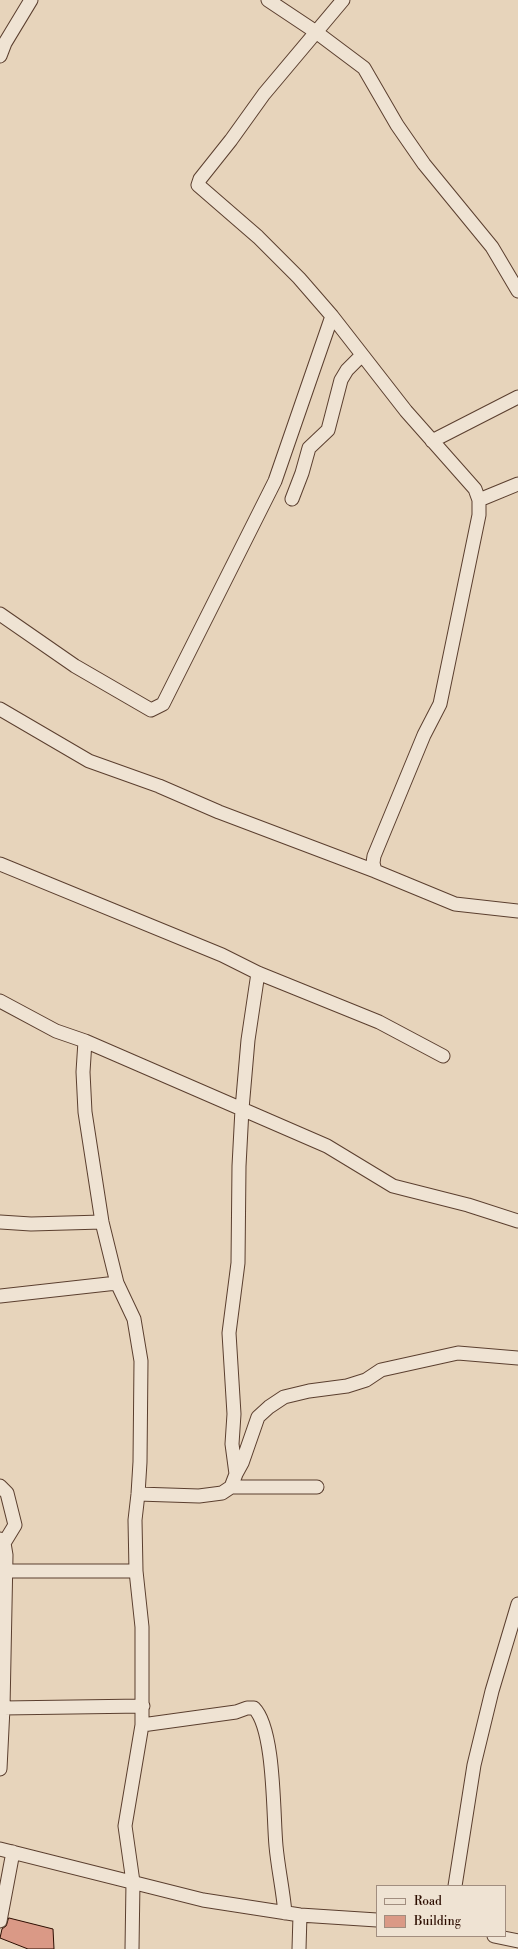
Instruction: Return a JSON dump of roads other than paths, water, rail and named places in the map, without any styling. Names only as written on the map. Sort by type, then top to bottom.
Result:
[{"type":"street","points":[[0,56],[5,43],[32,0]]},
{"type":"street","points":[[268,0],[316,32],[364,68],[397,125],[424,164],[492,247],[518,291]]},
{"type":"street","points":[[343,0],[264,94],[231,140],[200,179],[198,185],[258,237],[300,278],[332,316],[406,411],[475,489],[479,500],[479,515],[440,704],[424,735],[374,856],[373,863],[375,871]]},
{"type":"street","points":[[0,614],[75,666],[151,710],[163,704],[275,482],[332,316]]},
{"type":"street","points":[[292,499],[302,474],[309,448],[328,430],[341,380],[347,370],[362,355]]},
{"type":"street","points":[[432,441],[518,396]]},
{"type":"street","points":[[479,500],[518,484]]},
{"type":"street","points":[[0,709],[90,761],[159,786],[219,812],[375,871],[455,904],[518,911]]},
{"type":"street","points":[[0,864],[215,952],[258,973],[379,1022],[443,1056]]},
{"type":"street","points":[[236,1474],[232,1444],[234,1414],[230,1333],[238,1263],[239,1166],[242,1110],[248,1040],[258,973]]},
{"type":"street","points":[[0,1001],[56,1031],[85,1041],[327,1146],[393,1186],[468,1205],[518,1221]]},
{"type":"street","points":[[85,1041],[83,1072],[84,1112],[102,1222],[117,1283],[134,1319],[141,1361],[138,1494],[135,1520],[136,1571],[142,1627],[143,1706],[142,1726],[125,1826],[133,1882],[132,1949]]},
{"type":"street","points":[[0,1222],[31,1224],[102,1222]]},
{"type":"street","points":[[0,1296],[117,1283]]},
{"type":"street","points":[[231,1487],[242,1463],[258,1417],[269,1407],[284,1397],[309,1391],[347,1386],[366,1380],[380,1370],[458,1353],[518,1358]]},
{"type":"street","points":[[0,1486],[7,1493],[15,1525],[2,1541],[6,1555],[6,1571],[0,1769]]},
{"type":"street","points":[[138,1494],[199,1496],[222,1493],[231,1487],[317,1487]]},
{"type":"street","points":[[6,1571],[136,1571]]},
{"type":"street","points":[[455,1885],[474,1765],[492,1691],[518,1604]]},
{"type":"street","points":[[3,1708],[143,1706]]},
{"type":"street","points":[[142,1726],[236,1712],[247,1708],[254,1708],[260,1714],[270,1757],[276,1846],[285,1913]]},
{"type":"street","points":[[0,1849],[203,1900],[300,1915],[376,1920]]},
{"type":"street","points":[[0,1921],[13,1852]]},
{"type":"street","points":[[299,1949],[300,1915]]},
{"type":"street","points":[[499,1937],[518,1941]]}]
